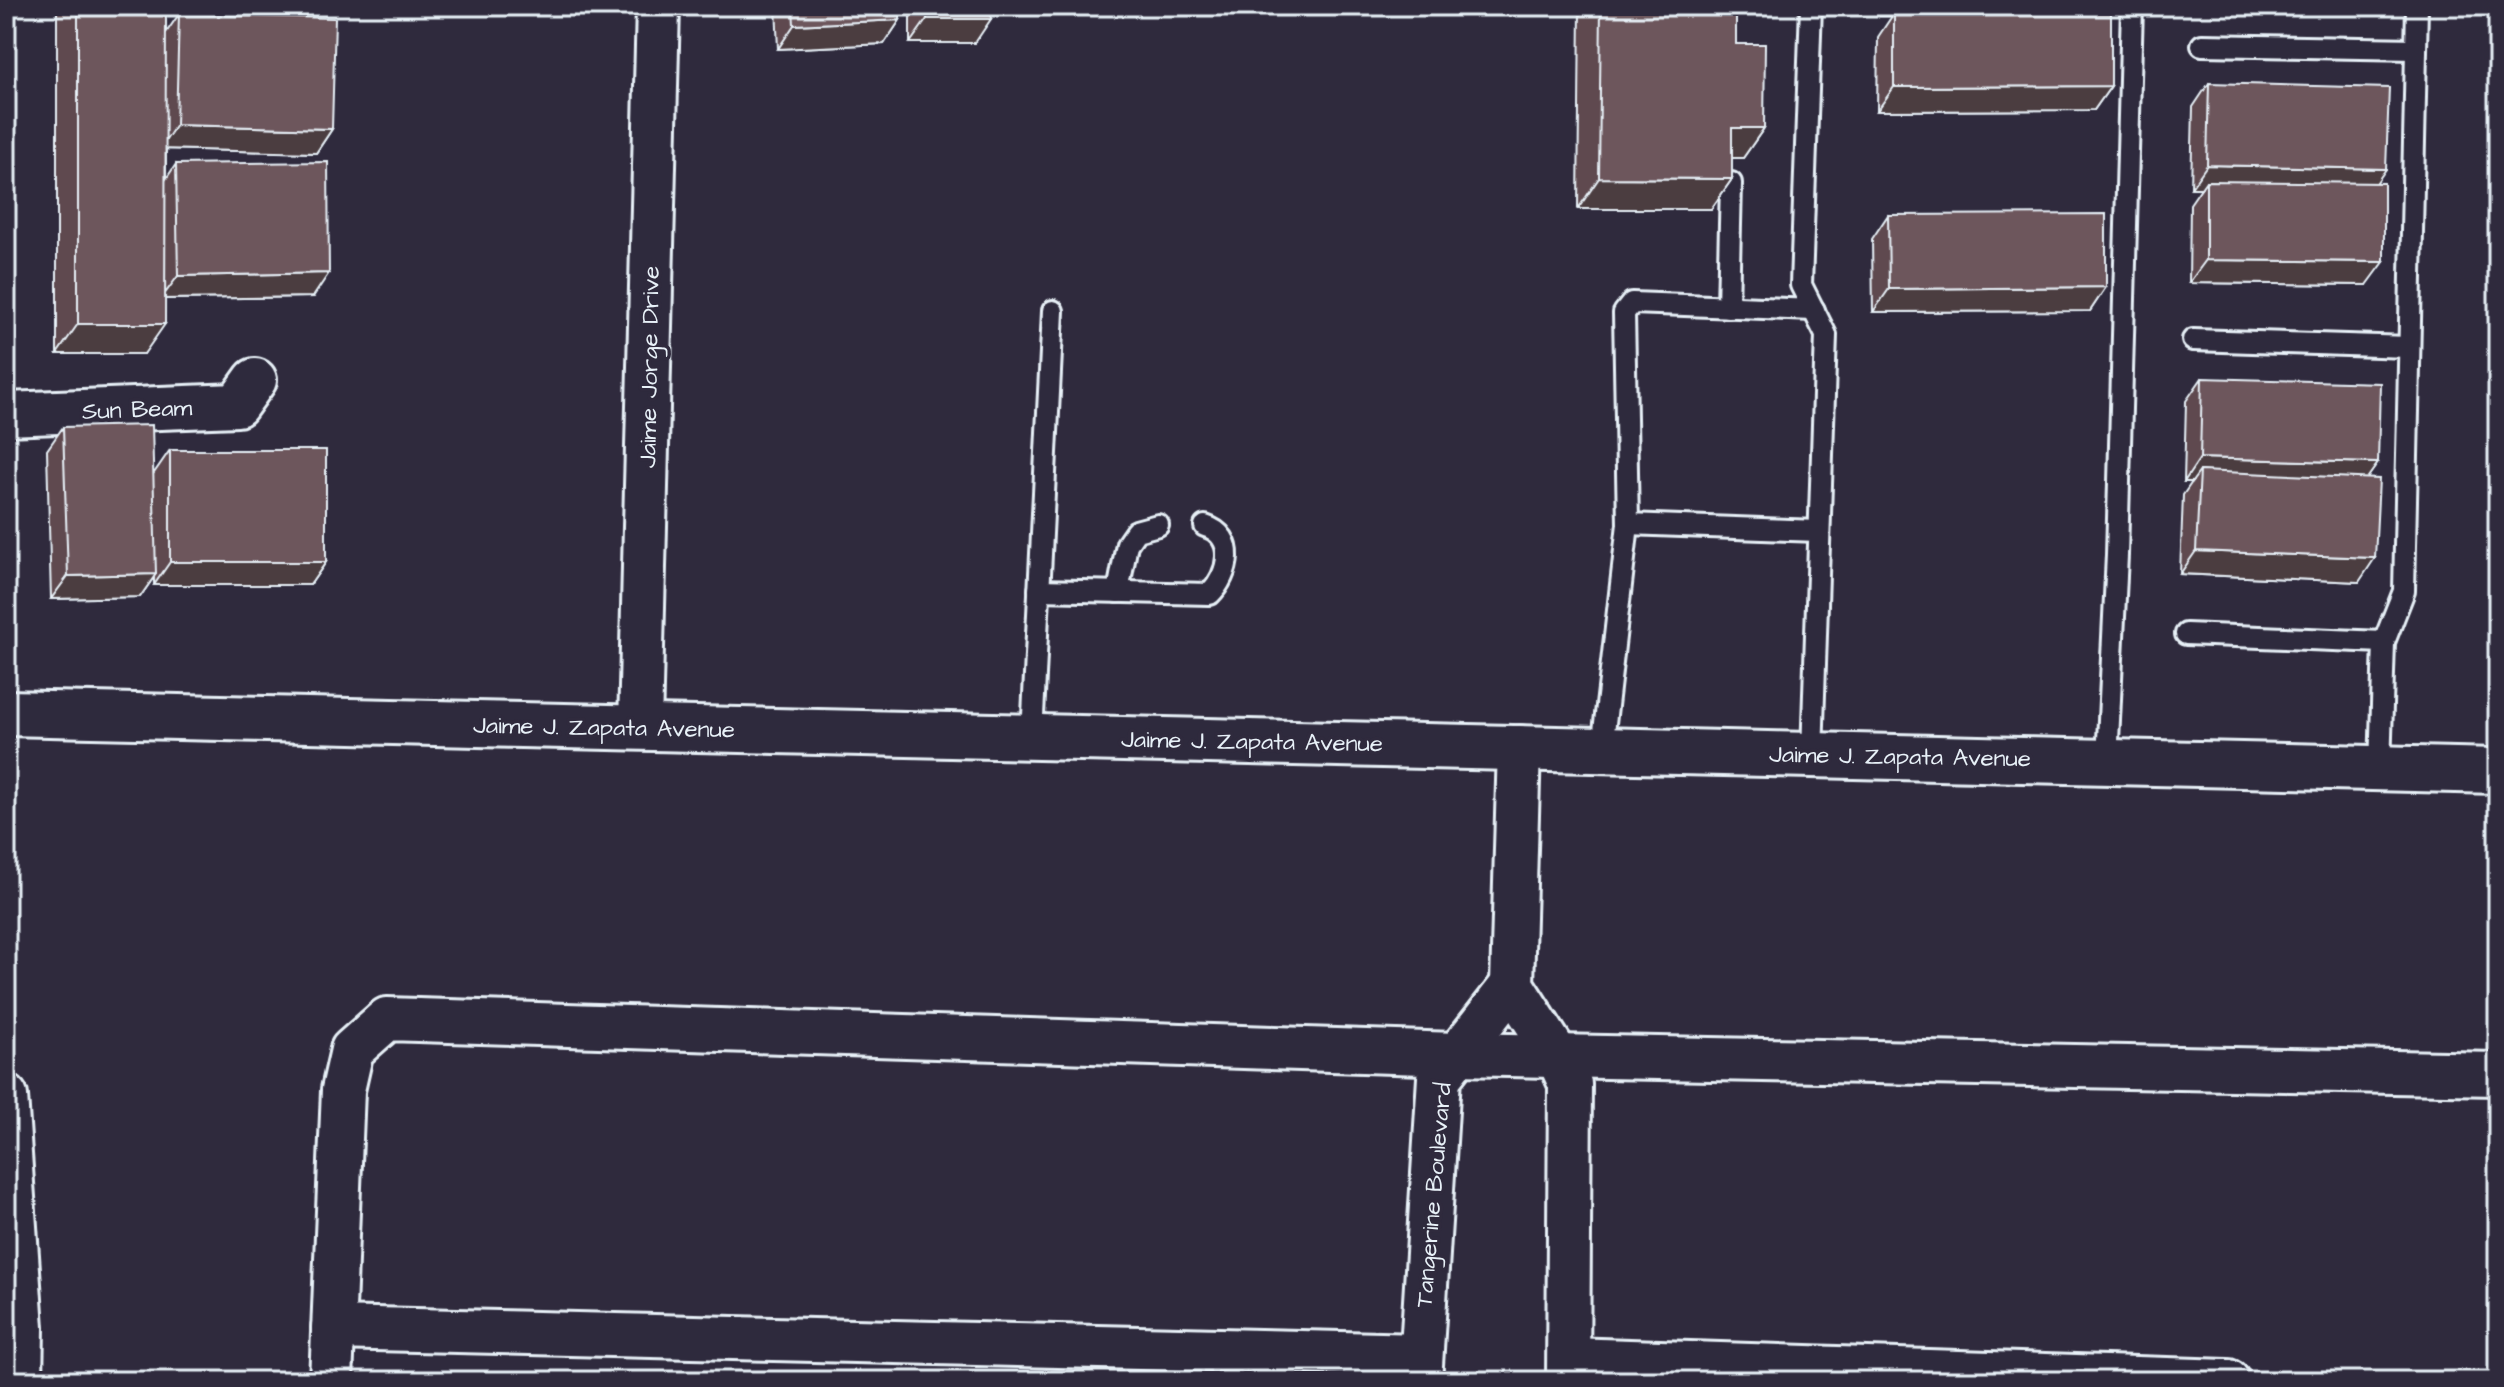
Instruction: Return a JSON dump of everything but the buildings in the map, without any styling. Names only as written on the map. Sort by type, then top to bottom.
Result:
[{"type":"street","name":"Jaime Jorge Drive","points":[[640,727],[658,6]]},
{"type":"street","name":"Sun Beam","points":[[6,414],[237,405],[255,380]]},
{"type":"street","name":"Jaime J. Zapata Avenue","points":[[6,713],[2498,771]]},
{"type":"street","points":[[1519,747],[1512,985],[1557,1055],[1570,1084],[1569,1370],[2228,1381]]},
{"type":"street","name":"Tangerine Boulevard","points":[[1420,1368],[1439,1078],[1512,985]]},
{"type":"street","points":[[331,1381],[343,1090],[352,1050],[387,1019],[1456,1054],[2498,1074]]},
{"type":"street","points":[[6,1096],[14,1328],[21,1381]]},
{"type":"street","points":[[333,1328],[1420,1368]]},
{"type":"lane","points":[[1811,6],[1801,285],[1826,335],[1812,754]]},
{"type":"lane","points":[[2107,761],[2117,555],[2132,6]]},
{"type":"lane","points":[[2380,768],[2384,642],[2404,591],[2417,6]]},
{"type":"lane","points":[[2202,45],[2416,49]]},
{"type":"lane","points":[[1728,307],[1731,183]]},
{"type":"lane","points":[[1602,749],[1628,524],[1624,313],[1632,303],[1814,310]]},
{"type":"lane","points":[[1032,736],[1053,311]]},
{"type":"lane","points":[[2193,340],[2409,347]]},
{"type":"lane","points":[[1628,524],[1819,531]]},
{"type":"lane","points":[[1118,592],[1127,544],[1136,531],[1158,525]]},
{"type":"lane","points":[[1039,590],[1210,594],[1221,584],[1228,564],[1225,546],[1214,529],[1205,526]]},
{"type":"lane","points":[[2186,634],[2384,642]]}]
